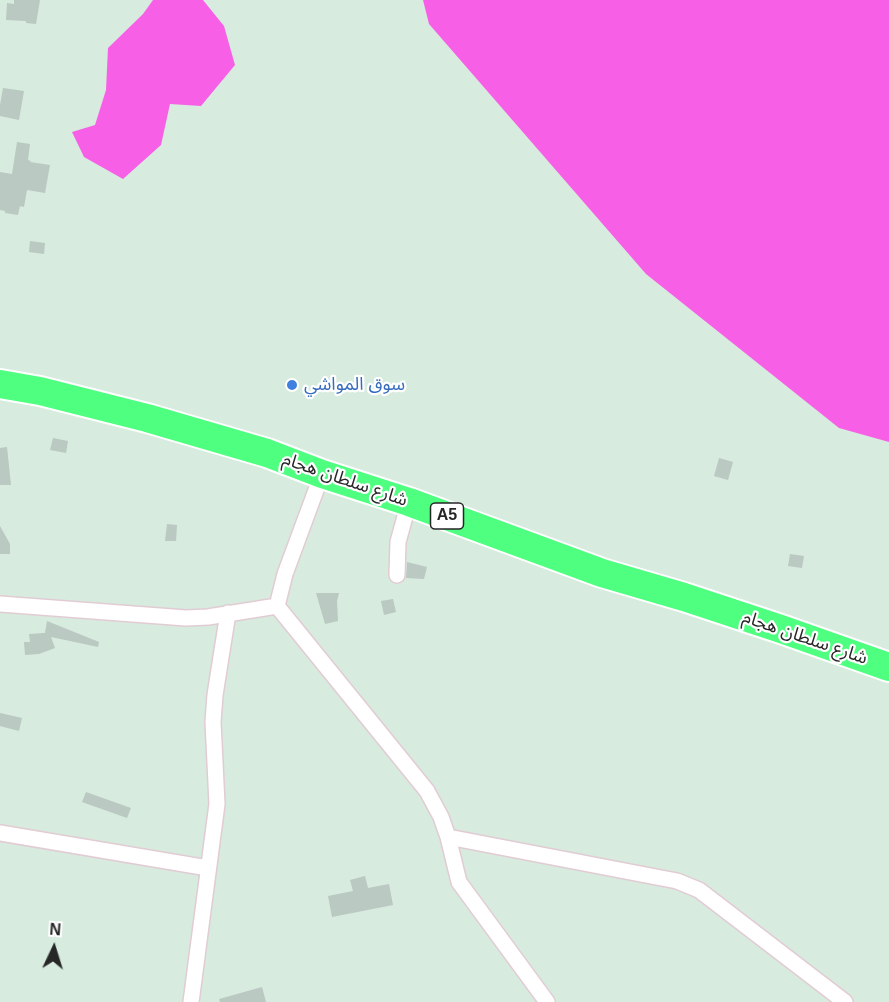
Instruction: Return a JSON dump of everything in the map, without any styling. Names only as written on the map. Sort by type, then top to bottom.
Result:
[{"type":"highway","name":"شارع سلطان هجام","points":[[0,384],[40,391],[191,430],[267,453],[322,474],[410,502],[602,573],[781,628],[889,667]]},
{"type":"street","points":[[277,606],[285,574],[322,474]]},
{"type":"street","points":[[397,575],[398,542],[410,502]]},
{"type":"street","points":[[0,604],[186,618],[208,617],[277,606]]},
{"type":"street","points":[[277,606],[427,791],[441,817],[459,882],[547,1002]]},
{"type":"street","points":[[191,1002],[217,804],[213,722],[228,613]]},
{"type":"street","points":[[0,832],[208,868]]},
{"type":"street","points":[[448,837],[677,881],[699,890],[845,1002]]},
{"type":"shaded area","points":[[153,0],[203,0],[224,26],[235,65],[201,106],[170,104],[161,145],[123,179],[84,157],[72,132],[95,125],[106,90],[108,48],[143,14]]},
{"type":"shaded area","points":[[423,0],[889,0],[889,442],[839,428],[646,274],[429,24]]},
{"type":"building","points":[[14,0],[40,0],[36,24],[6,20],[7,3],[14,4]]},
{"type":"building","points":[[3,88],[24,91],[19,120],[0,116]]},
{"type":"building","points":[[17,142],[30,144],[28,160],[30,162],[50,165],[45,193],[27,190],[24,207],[20,206],[18,215],[0,210],[0,172],[12,174]]},
{"type":"building","points":[[30,241],[45,243],[44,254],[29,252]]},
{"type":"building","points":[[53,438],[68,441],[66,453],[50,450]]},
{"type":"building","points":[[7,447],[11,485],[0,485],[0,448]]},
{"type":"building","points":[[719,458],[733,462],[728,480],[714,476]]},
{"type":"building","points":[[167,524],[177,525],[176,541],[165,541]]},
{"type":"building","points":[[0,526],[10,544],[10,554],[0,554]]},
{"type":"building","points":[[790,554],[804,556],[802,568],[788,566]]},
{"type":"building","points":[[407,562],[427,567],[424,579],[406,578]]},
{"type":"building","points":[[316,593],[339,593],[338,621],[325,624]]},
{"type":"building","points":[[393,599],[396,612],[384,615],[381,601]]},
{"type":"building","points":[[47,621],[99,642],[98,647],[51,637],[55,648],[39,654],[25,655],[24,642],[30,642],[29,634],[45,633]]},
{"type":"building","points":[[0,713],[22,718],[19,731],[0,726]]},
{"type":"building","points":[[86,792],[131,808],[127,818],[82,802]]},
{"type":"building","points":[[365,876],[368,888],[389,884],[393,905],[332,917],[328,896],[353,891],[350,880]]},
{"type":"building","points":[[262,987],[266,1002],[220,1002],[219,999]]},
{"type":"place","name":"سوق المواشي","points":[[292,385]]}]
